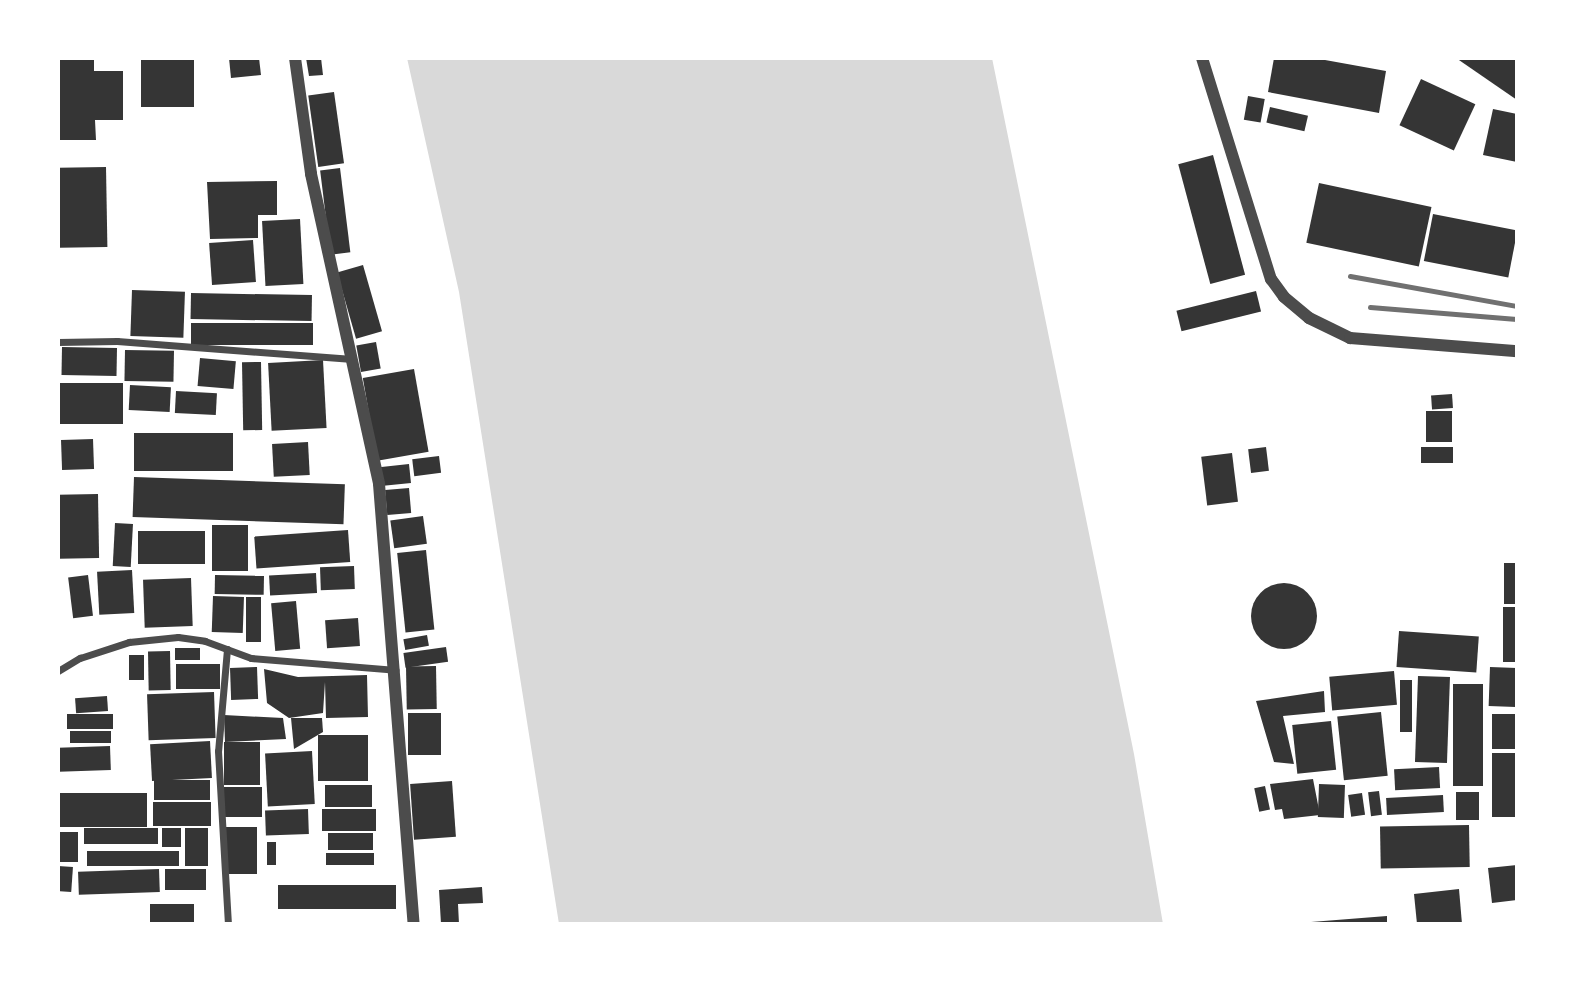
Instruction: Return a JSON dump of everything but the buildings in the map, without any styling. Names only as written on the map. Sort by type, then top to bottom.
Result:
[{"type":"street","points":[[295,58],[311,174],[379,484],[396,670],[414,924]]},
{"type":"street","points":[[1202,58],[1271,279],[1284,297],[1309,318],[1350,338],[1517,351]]},
{"type":"street","points":[[58,342],[117,341],[352,359]]},
{"type":"street","points":[[58,671],[129,642],[178,637],[251,658],[396,670]]},
{"type":"street","points":[[227,649],[218,751],[228,924]]},
{"type":"shaded area","points":[[407,58],[992,58],[1134,754],[1163,924],[559,924],[459,292]]},
{"type":"railway","points":[[1350,276],[1517,306]]},
{"type":"railway","points":[[1370,307],[1517,319]]}]
